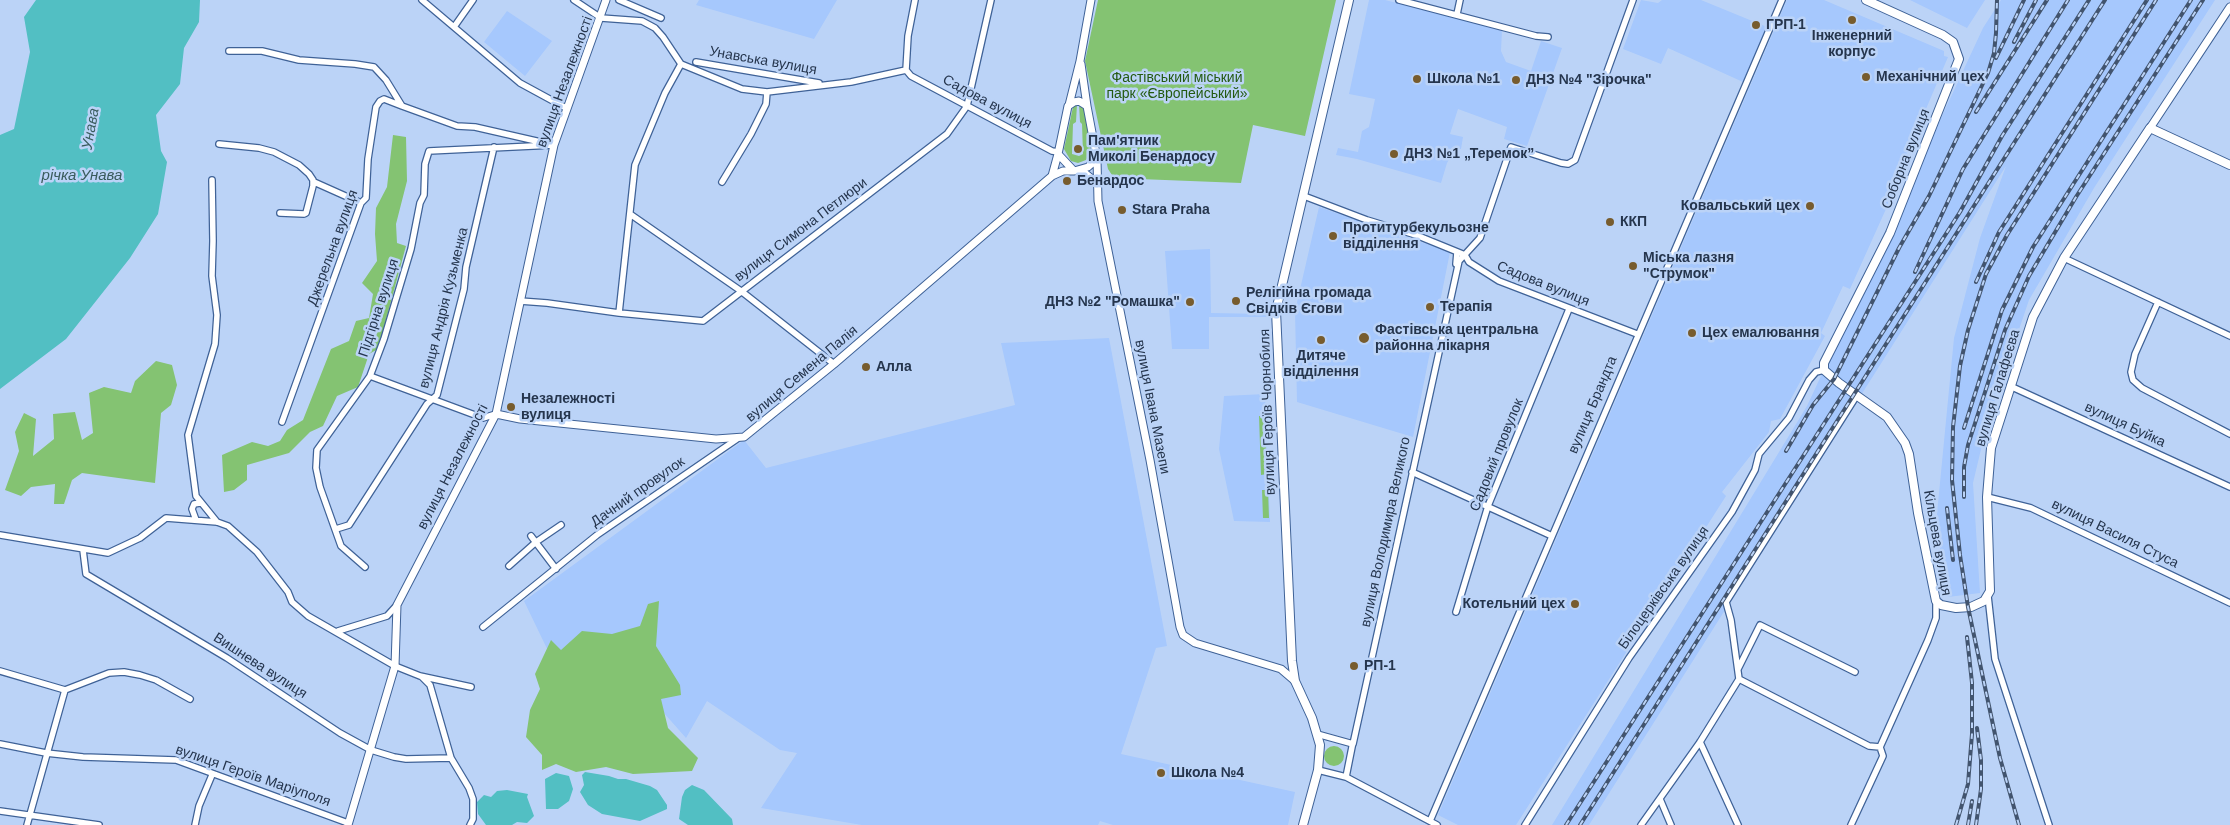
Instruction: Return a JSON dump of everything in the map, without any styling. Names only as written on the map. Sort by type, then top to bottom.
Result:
[{"type":"main road","name":"вулиця Героїв Чорнобиля","points":[[1295,681],[1285,524],[1276,311],[1349,0]]},
{"type":"main road","name":"Соборна вулиця","points":[[1824,370],[1824,363],[1890,233],[1959,59],[1953,42],[1943,35],[1866,0]]},
{"type":"main road","points":[[2150,128],[2230,165]]},
{"type":"main road","name":"вулиця Галафеєва","points":[[1988,596],[1990,591],[1987,497],[1991,448],[2033,317],[2064,258],[2150,128]]},
{"type":"main road","name":"Кільцева вулиця","points":[[1824,370],[1894,424],[1907,448],[1936,601]]},
{"type":"main road","points":[[1936,601],[1947,607],[1962,608],[1980,603],[1988,596]]},
{"type":"main road","points":[[1295,681],[1320,745],[1318,770],[1303,825]]},
{"type":"street","points":[[422,0],[520,83],[566,108]]},
{"type":"street","points":[[454,27],[473,0]]},
{"type":"street","points":[[574,0],[601,18],[626,18],[648,24],[663,37],[681,64],[665,93],[636,165],[619,313]]},
{"type":"street","name":"вулиця Незалежності","points":[[348,824],[372,750],[395,666],[397,605],[496,414],[554,145],[606,0]]},
{"type":"street","points":[[619,0],[661,18]]},
{"type":"street","points":[[906,70],[908,36],[915,0]]},
{"type":"street","name":"вулиця Симона Петлюри","points":[[520,301],[547,302],[619,313],[703,321],[947,134],[967,106],[991,0]]},
{"type":"street","points":[[1052,176],[1080,61],[1091,0]]},
{"type":"street","points":[[1399,0],[1536,36],[1548,37]]},
{"type":"street","points":[[1457,14],[1460,0]]},
{"type":"street","name":"вулиця Володимира Великого","points":[[1346,777],[1459,261],[1480,238],[1511,147],[1561,163],[1568,164],[1575,160],[1633,0]]},
{"type":"street","name":"вулиця Брандта","points":[[1430,821],[1637,334],[1782,0]]},
{"type":"street","name":"вулиця Галафеєва","points":[[2150,128],[2230,6]]},
{"type":"street","points":[[230,51],[262,51],[299,60],[374,67],[386,80],[402,106],[452,125],[476,127],[554,145]]},
{"type":"street","points":[[1080,61],[1087,106]]},
{"type":"street","name":"Унавська вулиця","points":[[696,62],[826,84]]},
{"type":"street","name":"Унавська вулиця","points":[[681,64],[742,89],[767,92],[851,82],[906,70]]},
{"type":"street","name":"Садова вулиця","points":[[906,70],[911,76],[1058,153]]},
{"type":"street","points":[[722,182],[751,134],[766,104],[767,92]]},
{"type":"street","name":"Джерельна вулиця","points":[[282,422],[361,202],[366,198],[368,159],[377,104],[384,99],[402,106]]},
{"type":"street","points":[[1069,104],[1079,101],[1087,106]]},
{"type":"street","name":"вулиця Івана Мазепи","points":[[1087,106],[1097,159],[1098,201],[1150,460],[1180,627],[1183,635],[1200,645],[1281,669],[1295,681]]},
{"type":"street","points":[[219,144],[259,148],[274,152],[299,165],[309,174],[314,182],[361,202]]},
{"type":"street","name":"Підгірна вулиця","points":[[365,567],[341,546],[320,487],[316,468],[317,450],[370,376],[384,339],[411,249],[420,203],[424,195],[424,164],[429,151],[554,145]]},
{"type":"street","name":"вулиця Андрія Кузьменка","points":[[336,529],[349,525],[427,404],[437,395],[464,289],[466,267],[494,147]]},
{"type":"street","points":[[1058,153],[1078,171],[1098,184]]},
{"type":"street","points":[[1078,171],[1097,159]]},
{"type":"street","name":"вулиця Семена Палія","points":[[370,376],[483,418],[496,414],[520,419],[725,440],[737,439],[751,434],[1052,176],[1063,171],[1078,171]]},
{"type":"street","points":[[212,180],[214,240],[212,276],[217,315],[215,344],[188,435],[194,487],[200,503],[217,522]]},
{"type":"street","points":[[280,213],[306,213],[311,202],[314,182]]},
{"type":"street","name":"Садова вулиця","points":[[1304,196],[1465,255],[1469,262],[1499,281],[1637,334]]},
{"type":"street","points":[[630,214],[741,291],[834,364]]},
{"type":"street","name":"вулиця Володимира Великого","points":[[1452,292],[1457,252]]},
{"type":"street","points":[[2064,258],[2230,336]]},
{"type":"street","points":[[2158,302],[2135,354],[2131,372],[2133,380],[2142,388],[2230,434]]},
{"type":"street","name":"Садовий провулок","points":[[1456,612],[1488,506],[1569,309]]},
{"type":"street","name":"Білоцерківська вулиця","points":[[1525,825],[1630,658],[1732,512],[1755,470],[1759,454],[1789,418],[1809,380],[1816,372],[1824,370]]},
{"type":"street","name":"вулиця Буйка","points":[[2010,386],[2230,487]]},
{"type":"street","points":[[1641,825],[1700,742],[1739,679],[1731,620],[1726,602],[1857,395]]},
{"type":"street","name":"Дачний провулок","points":[[483,627],[611,525],[737,439]]},
{"type":"street","points":[[1412,472],[1552,536]]},
{"type":"street","name":"вулиця Василя Стуса","points":[[1987,497],[2031,508],[2230,603]]},
{"type":"street","points":[[196,520],[192,508],[194,504],[200,503]]},
{"type":"street","points":[[0,535],[108,553],[140,538],[166,518],[217,522],[228,526],[257,552],[288,592],[292,602],[300,609],[395,666],[420,676],[471,687]]},
{"type":"street","points":[[508,566],[536,542],[561,525]]},
{"type":"street","points":[[532,536],[556,569]]},
{"type":"street","name":"Вишнева вулиця","points":[[83,550],[86,574],[227,658],[340,733],[372,750],[406,759],[451,758]]},
{"type":"street","name":"вулиця Галафеєва","points":[[1988,596],[1995,659],[2050,825]]},
{"type":"street","name":"Кільцева вулиця","points":[[1851,825],[1883,756],[1880,747],[1928,640],[1936,618],[1936,601]]},
{"type":"street","points":[[338,631],[388,616],[397,605]]},
{"type":"street","points":[[1738,669],[1760,626],[1854,672]]},
{"type":"street","points":[[0,671],[65,690],[108,673],[124,672],[156,680],[190,699]]},
{"type":"street","points":[[420,676],[430,685],[451,758],[469,788],[473,799],[473,819],[470,825]]},
{"type":"street","points":[[1739,679],[1869,746],[1880,747]]},
{"type":"street","points":[[27,825],[65,690]]},
{"type":"street","points":[[1317,734],[1353,744]]},
{"type":"street","points":[[1700,742],[1738,825]]},
{"type":"street","name":"вулиця Героїв Маріуполя","points":[[0,744],[46,753],[83,757],[170,758],[212,774],[242,782],[348,824]]},
{"type":"street","points":[[1318,770],[1346,777],[1437,825]]},
{"type":"street","points":[[195,825],[199,806],[212,774]]},
{"type":"street","points":[[1660,799],[1671,825]]},
{"type":"street","points":[[0,810],[99,825]]},
{"type":"shaded area","points":[[699,0],[837,0],[814,39],[696,5]]},
{"type":"shaded area","name":"Школа №1","points":[[1369,0],[1385,0],[1502,30],[1501,51],[1506,62],[1531,71],[1541,41],[1562,48],[1527,146],[1504,139],[1507,127],[1458,109],[1450,134],[1463,137],[1461,149],[1455,149],[1447,163],[1441,183],[1357,159],[1336,155],[1338,148],[1358,152],[1362,131],[1369,127],[1375,99],[1349,94]]},
{"type":"shaded area","points":[[1641,0],[1658,3],[1662,0],[1701,0],[1767,27],[1743,82],[1668,48],[1661,64],[1623,49]]},
{"type":"shaded area","points":[[1787,0],[1824,0],[1944,51],[1944,56],[1948,57],[1896,180],[1886,209],[1850,289],[1843,286],[1821,333],[1825,336],[1780,419],[1771,421],[1769,432],[1722,492],[1726,496],[1516,825],[1458,825],[1438,815]]},
{"type":"shaded area","points":[[1910,0],[1985,0],[1967,28]]},
{"type":"shaded area","points":[[2001,0],[2215,0],[2094,188],[2029,300],[1987,424],[1973,483],[1980,593],[1948,597],[1936,524],[1954,338],[1980,238],[2006,166],[1589,825],[1552,825],[1807,406],[1983,28]]},
{"type":"shaded area","points":[[507,11],[552,41],[525,76],[484,42]]},
{"type":"shaded area","name":"Фастівська центральна районна лікарня","points":[[1319,207],[1450,252],[1413,437],[1297,402],[1295,311]]},
{"type":"shaded area","name":"ДНЗ №2 \"Ромашка\"","points":[[1210,249],[1211,313],[1267,314],[1267,317],[1209,317],[1209,349],[1172,349],[1165,251]]},
{"type":"shaded area","points":[[1109,338],[1167,646],[1156,648],[1121,754],[1295,792],[1288,825],[1113,825],[1100,821],[1098,825],[862,825],[761,808],[797,753],[780,750],[707,701],[686,738],[656,704],[551,657],[524,601],[744,440],[766,468],[1015,405],[1001,343]]},
{"type":"shaded area","points":[[1265,394],[1270,522],[1234,521],[1219,449],[1224,396]]},
{"type":"green space","name":"Фастівський міський парк «Європейський»","points":[[1098,0],[1336,0],[1305,136],[1253,125],[1241,183],[1114,178],[1108,169],[1085,61]]},
{"type":"green space","points":[[1077,104],[1076,122],[1073,124],[1072,154],[1079,156],[1083,154],[1079,104],[1084,107],[1091,150],[1086,160],[1078,163],[1071,161],[1064,149],[1073,107]]},
{"type":"green space","points":[[393,135],[406,137],[407,181],[396,224],[397,243],[406,246],[378,349],[369,354],[358,387],[337,396],[323,426],[310,432],[289,453],[247,465],[247,480],[234,490],[224,492],[222,455],[252,442],[268,446],[280,441],[287,430],[303,420],[331,349],[349,341],[356,321],[369,318],[373,294],[362,283],[377,261],[376,208],[387,187]]},
{"type":"green space","points":[[156,361],[172,365],[177,385],[171,405],[161,413],[155,483],[82,473],[72,480],[64,504],[54,504],[55,484],[31,487],[21,496],[5,490],[19,451],[15,432],[24,413],[36,419],[33,456],[54,439],[53,414],[75,412],[82,440],[93,433],[89,393],[104,387],[131,393],[135,381]]},
{"type":"green space","points":[[1259,416],[1265,416],[1267,474],[1261,475]]},
{"type":"green space","points":[[1262,490],[1268,490],[1269,518],[1263,518]]},
{"type":"green space","points":[[659,601],[656,646],[680,685],[681,695],[661,699],[668,728],[698,758],[692,771],[633,774],[606,767],[576,772],[556,764],[542,770],[542,755],[526,737],[530,710],[540,689],[535,674],[551,640],[561,650],[582,631],[612,634],[640,626],[648,604]]},
{"type":"green space","points":[[1334,746],[1341,749],[1344,756],[1341,763],[1334,766],[1327,763],[1324,756],[1327,749]]},
{"type":"water","name":"річка Унава","points":[[36,0],[200,0],[199,22],[184,48],[180,84],[156,115],[161,151],[167,162],[158,214],[130,258],[66,339],[0,389],[0,135],[14,129],[30,52],[24,17]]},
{"type":"water","points":[[585,772],[626,779],[650,786],[657,790],[667,805],[667,809],[640,821],[602,814],[588,805],[580,792],[584,785],[582,775]]},
{"type":"water","points":[[556,773],[569,776],[573,789],[569,801],[558,809],[546,809],[545,779]]},
{"type":"water","points":[[692,785],[704,790],[732,819],[733,825],[688,825],[679,819],[682,797],[685,790]]},
{"type":"water","points":[[507,790],[528,794],[527,797],[534,816],[527,823],[486,825],[478,814],[477,802],[484,795],[491,797],[497,791]]},
{"type":"railway","points":[[1786,451],[1813,405],[1834,379],[1899,248],[1929,196],[1988,73],[1994,53],[1997,0]]},
{"type":"railway","points":[[1996,58],[2024,0]]},
{"type":"railway","points":[[2014,42],[2036,0]]},
{"type":"railway","points":[[1976,112],[2047,0]]},
{"type":"railway","points":[[1915,272],[1963,169],[2068,0]]},
{"type":"railway","points":[[1566,825],[1960,212],[2002,136],[2089,0]]},
{"type":"railway","points":[[1580,825],[2105,0]]},
{"type":"railway","points":[[1976,282],[1999,232],[2147,0]]},
{"type":"railway","points":[[2019,825],[2000,758],[1968,607],[1960,555],[1952,480],[1953,427],[1960,366],[1968,330],[1986,274],[2007,235],[2156,0]]},
{"type":"railway","points":[[1964,428],[2002,310],[2033,247],[2191,0]]},
{"type":"railway","points":[[1964,497],[1964,467],[1968,445],[2005,330],[2029,276],[2076,197],[2203,0]]},
{"type":"railway","points":[[1947,508],[1953,560]]},
{"type":"railway","points":[[1956,825],[1968,784],[1972,734],[1972,683],[1967,637]]},
{"type":"railway","points":[[1976,825],[1981,789],[1981,760],[1977,728]]},
{"type":"railway","points":[[1968,825],[1972,801]]},
{"type":"place","name":"Інженерний корпус","points":[[1852,20]]},
{"type":"place","name":"ГРП-1","points":[[1756,25]]},
{"type":"place","name":"Механічний цех","points":[[1866,77]]},
{"type":"place","name":"Школа №1","points":[[1417,79]]},
{"type":"place","name":"ДНЗ №4 \"Зірочка\"","points":[[1516,80]]},
{"type":"place","name":"Пам'ятник Миколі Бенардосу","points":[[1078,149]]},
{"type":"place","name":"ДНЗ №1 „Теремок”","points":[[1394,154]]},
{"type":"place","name":"Бенардос","points":[[1067,181]]},
{"type":"place","name":"Ковальський цех","points":[[1810,206]]},
{"type":"place","name":"Stara Praha","points":[[1122,210]]},
{"type":"place","name":"ККП","points":[[1610,222]]},
{"type":"place","name":"Протитурбекульозне відділення","points":[[1333,236]]},
{"type":"place","name":"Міська лазня \"Струмок\"","points":[[1633,266]]},
{"type":"place","name":"Релігійна громада Свідків Єгови","points":[[1236,301]]},
{"type":"place","name":"ДНЗ №2 \"Ромашка\"","points":[[1190,302]]},
{"type":"place","name":"Терапія","points":[[1430,307]]},
{"type":"place","name":"Цех емалювання","points":[[1692,333]]},
{"type":"place","name":"Фастівська центральна районна лікарня","points":[[1364,338]]},
{"type":"place","name":"Дитяче відділення","points":[[1321,340]]},
{"type":"place","name":"Алла","points":[[866,367]]},
{"type":"place","name":"Незалежності вулиця","points":[[511,407]]},
{"type":"place","name":"Котельний цех","points":[[1575,604]]},
{"type":"place","name":"РП-1","points":[[1354,666]]},
{"type":"place","name":"Школа №4","points":[[1161,773]]},
{"type":"water label","name":"Унава","points":[[91,129]]}]
